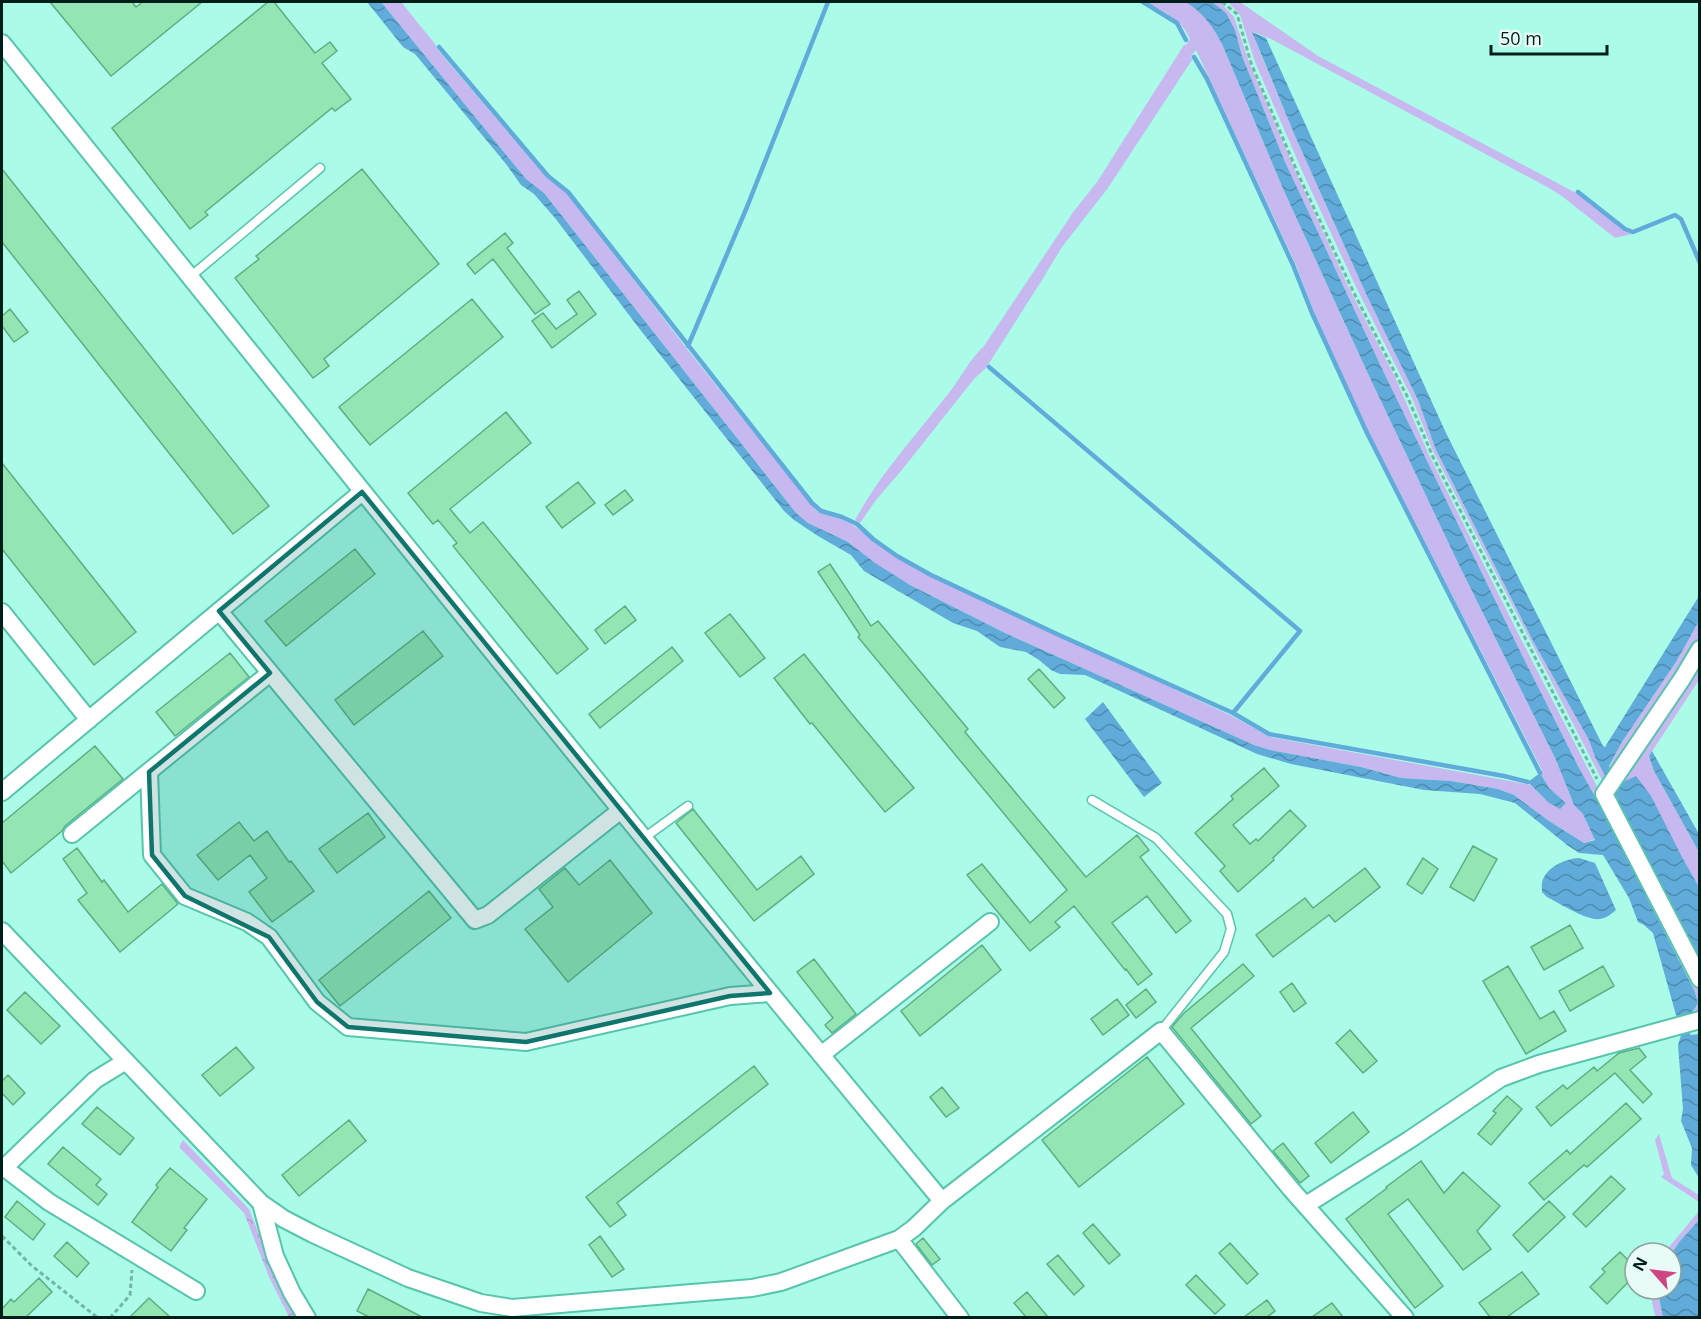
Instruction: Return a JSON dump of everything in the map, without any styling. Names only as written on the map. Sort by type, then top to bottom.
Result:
[{"type":"street","points":[[2,43],[362,492],[770,993],[942,1200]]},
{"type":"street","points":[[2,792],[362,492]]},
{"type":"street","points":[[219,611],[474,920],[488,915],[621,810]]},
{"type":"street","points":[[2,612],[89,720]]},
{"type":"street","points":[[1700,649],[1604,794],[1700,979]]},
{"type":"street","points":[[72,834],[270,673]]},
{"type":"street","points":[[149,772],[152,855],[185,896],[246,922],[269,937],[317,1002],[348,1027],[525,1042],[730,996],[770,993]]},
{"type":"street","points":[[821,1055],[990,922]]},
{"type":"street","points":[[2,931],[261,1203],[284,1219],[313,1234],[408,1278],[481,1304],[512,1308],[752,1288],[781,1282],[899,1239],[914,1228],[942,1200],[1161,1031],[1290,1188],[1405,1317]]},
{"type":"street","points":[[1306,1205],[1501,1078],[1539,1064],[1700,1020]]},
{"type":"street","points":[[126,1061],[95,1080],[4,1173],[196,1292]]},
{"type":"street","points":[[261,1203],[275,1256],[292,1293],[307,1317]]},
{"type":"street","points":[[899,1239],[960,1317]]},
{"type":"lane","points":[[189,277],[320,168]]},
{"type":"lane","points":[[1092,800],[1156,838],[1227,914],[1231,929],[1224,952],[1161,1031]]},
{"type":"lane","points":[[644,838],[688,806]]},
{"type":"path","points":[[1222,2],[1237,14],[1251,63],[1299,176],[1353,291],[1408,398],[1433,457],[1604,794]]},
{"type":"path","points":[[2,1236],[32,1266],[98,1317]]},
{"type":"path","points":[[110,1317],[130,1296],[133,1253]]},
{"type":"highlighted area","points":[[362,492],[770,993],[730,996],[526,1042],[348,1027],[317,1002],[269,937],[185,896],[152,855],[149,772],[270,673],[219,611]]},
{"type":"green space","points":[[1181,1],[1197,8],[1203,13],[1222,44],[1284,191],[1370,378],[1460,567],[1556,760],[1574,805],[1583,814],[1595,839],[1584,843],[1514,795],[1498,789],[1451,781],[1401,778],[1361,767],[1254,745],[1005,633],[910,585],[875,564],[848,542],[808,523],[796,513],[544,193],[526,179],[381,2],[401,2],[437,49],[547,178],[567,193],[687,349],[820,513],[853,525],[897,558],[930,576],[1232,716],[1270,737],[1531,785],[1548,802],[1566,803],[1549,788],[1540,773],[1542,770],[1369,433],[1314,312],[1296,265],[1196,50],[1191,56],[1192,60],[1108,188],[1062,247],[986,368],[974,379],[860,523],[855,520],[887,471],[984,346],[1074,211],[1097,182],[1190,39],[1177,21],[1146,2]]},
{"type":"green space","points":[[1212,2],[1220,2],[1234,17],[1249,62],[1297,175],[1349,288],[1395,377],[1428,453],[1699,989],[1699,1014],[1688,1016],[1698,1003],[1695,992],[1624,848],[1579,768],[1520,651],[1386,377],[1285,162],[1242,56],[1235,30]]},
{"type":"green space","points":[[1228,2],[1240,2],[1318,56],[1578,194],[1632,234],[1615,238],[1549,188],[1271,39],[1253,32],[1295,136],[1367,296],[1418,400],[1436,450],[1534,643],[1589,740],[1609,783],[1604,784],[1433,451],[1412,398],[1357,289],[1303,173],[1255,62],[1240,15]]},
{"type":"green space","points":[[1699,621],[1699,644],[1613,776],[1609,767],[1622,742],[1676,662]]},
{"type":"green space","points":[[1699,660],[1699,680],[1649,756],[1654,771],[1699,852],[1699,887],[1682,857],[1623,782],[1632,762]]},
{"type":"green space","points":[[1659,1134],[1672,1178],[1699,1195],[1699,1202],[1661,1177],[1664,1174],[1655,1140]]},
{"type":"green space","points":[[183,1140],[249,1209],[244,1213],[179,1147]]},
{"type":"green space","points":[[249,1209],[277,1280],[296,1317],[289,1317],[269,1277],[244,1213]]},
{"type":"green space","points":[[1699,1211],[1699,1220],[1680,1241],[1674,1241]]},
{"type":"green space","points":[[1652,1301],[1660,1301],[1663,1317],[1655,1315]]},
{"type":"water","points":[[367,2],[381,2],[526,179],[544,193],[796,513],[808,523],[848,542],[875,563],[910,585],[1005,633],[1254,745],[1361,767],[1401,778],[1451,781],[1498,789],[1514,795],[1584,843],[1595,840],[1583,814],[1574,805],[1556,760],[1460,567],[1370,378],[1284,191],[1222,44],[1207,20],[1186,2],[1212,2],[1226,13],[1235,30],[1242,56],[1285,162],[1386,377],[1520,651],[1579,768],[1624,848],[1695,992],[1698,1003],[1693,1011],[1680,1019],[1676,1015],[1653,933],[1638,922],[1629,898],[1603,855],[1579,853],[1515,803],[1480,794],[1424,790],[1291,764],[1257,754],[1085,675],[1060,674],[1026,652],[1000,647],[977,631],[953,623],[864,571],[851,555],[794,520],[784,511],[642,332],[555,218],[534,194],[521,185],[415,54],[403,47]]},
{"type":"water","points":[[1252,32],[1266,38],[1446,433],[1603,746],[1605,747],[1699,596],[1699,621],[1676,662],[1622,742],[1609,766],[1613,776],[1609,783],[1589,740],[1534,643],[1436,450],[1418,400],[1367,296],[1295,136]]},
{"type":"water","points":[[1103,702],[1162,783],[1144,797],[1085,719]]},
{"type":"water","points":[[1652,751],[1699,834],[1699,852],[1654,771],[1649,756]]},
{"type":"water","points":[[1540,773],[1549,788],[1566,803],[1560,809],[1548,802],[1528,782]]},
{"type":"water","points":[[1636,776],[1651,796],[1699,887],[1699,963],[1615,794],[1623,782]]},
{"type":"water","points":[[1579,858],[1595,863],[1616,910],[1605,918],[1594,919],[1581,914],[1547,897],[1542,892],[1543,879],[1551,869],[1564,861]]},
{"type":"water","points":[[1688,1031],[1691,1035],[1699,1034],[1699,1178],[1691,1165],[1692,1148],[1681,1121],[1683,1109],[1678,1045],[1682,1032]]},
{"type":"water","points":[[1699,1220],[1699,1317],[1663,1317],[1660,1301],[1683,1301],[1683,1241],[1680,1241]]},
{"type":"building","points":[[50,2],[132,2],[136,7],[143,2],[202,2],[111,76]]},
{"type":"building","points":[[268,2],[274,2],[315,53],[330,42],[337,51],[322,63],[351,99],[335,111],[332,108],[205,212],[208,215],[190,229],[112,128]]},
{"type":"building","points":[[2,169],[269,506],[233,534],[2,242]]},
{"type":"building","points":[[362,169],[439,264],[324,359],[329,366],[313,378],[235,278],[259,259],[256,256]]},
{"type":"building","points":[[505,233],[513,243],[507,248],[550,304],[535,314],[493,259],[475,274],[467,264]]},
{"type":"building","points":[[579,291],[596,314],[552,348],[532,321],[543,313],[556,329],[577,314],[567,300]]},
{"type":"building","points":[[472,299],[503,337],[370,445],[339,407]]},
{"type":"building","points":[[10,309],[28,332],[14,342],[2,326],[2,316]]},
{"type":"building","points":[[506,412],[531,443],[450,509],[470,533],[483,522],[588,649],[557,674],[453,546],[457,543],[438,520],[433,524],[408,493]]},
{"type":"building","points":[[2,463],[136,632],[94,665],[2,549]]},
{"type":"building","points":[[578,482],[595,503],[562,528],[546,507]]},
{"type":"building","points":[[625,490],[633,500],[613,515],[605,505]]},
{"type":"building","points":[[355,549],[375,574],[286,646],[265,621]]},
{"type":"building","points":[[830,564],[871,626],[878,621],[968,729],[965,732],[1086,877],[1137,835],[1149,850],[1140,857],[1191,921],[1176,933],[1147,896],[1112,923],[1152,974],[1138,985],[1074,906],[1055,922],[1060,927],[1030,951],[967,875],[982,864],[1030,923],[1067,890],[858,637],[860,635],[818,572]]},
{"type":"building","points":[[625,606],[636,620],[605,644],[595,630]]},
{"type":"building","points":[[730,614],[765,658],[740,677],[705,633]]},
{"type":"building","points":[[423,631],[443,656],[354,725],[335,700]]},
{"type":"building","points":[[672,647],[683,661],[600,728],[589,714]]},
{"type":"building","points":[[230,653],[249,677],[175,736],[156,712]]},
{"type":"building","points":[[804,654],[914,788],[885,812],[774,678]]},
{"type":"building","points":[[1039,669],[1065,698],[1054,708],[1028,679]]},
{"type":"building","points":[[95,746],[123,779],[11,873],[2,861],[2,823]]},
{"type":"building","points":[[1264,768],[1279,786],[1233,825],[1250,844],[1256,839],[1258,841],[1290,810],[1306,826],[1273,858],[1274,860],[1238,892],[1220,871],[1225,866],[1195,833],[1233,799],[1231,796]]},
{"type":"building","points":[[693,809],[757,890],[801,856],[814,874],[754,921],[676,823]]},
{"type":"building","points":[[368,813],[385,837],[337,873],[319,849]]},
{"type":"building","points":[[239,822],[254,841],[267,831],[314,891],[272,922],[249,892],[267,878],[250,855],[218,880],[197,855]]},
{"type":"building","points":[[1473,846],[1497,859],[1474,901],[1450,887]]},
{"type":"building","points":[[77,848],[128,912],[162,884],[178,904],[120,952],[78,900],[87,893],[63,859]]},
{"type":"building","points":[[1423,858],[1438,869],[1422,894],[1407,884]]},
{"type":"building","points":[[610,860],[652,913],[568,982],[525,929],[553,907],[539,889],[565,868],[579,885]]},
{"type":"building","points":[[1365,868],[1380,887],[1335,922],[1329,915],[1273,957],[1256,935],[1305,898],[1313,908]]},
{"type":"building","points":[[429,891],[451,918],[340,1006],[319,980]]},
{"type":"building","points":[[1570,925],[1583,948],[1544,970],[1531,947]]},
{"type":"building","points":[[982,945],[1001,970],[920,1036],[901,1011]]},
{"type":"building","points":[[814,959],[856,1014],[832,1033],[825,1025],[833,1018],[797,972]]},
{"type":"building","points":[[1243,964],[1254,976],[1191,1028],[1261,1116],[1251,1124],[1172,1027],[1184,1013]]},
{"type":"building","points":[[1508,966],[1540,1019],[1554,1011],[1566,1031],[1526,1054],[1483,981]]},
{"type":"building","points":[[1603,966],[1614,986],[1570,1011],[1559,991]]},
{"type":"building","points":[[1292,983],[1306,1003],[1294,1012],[1280,992]]},
{"type":"building","points":[[1146,989],[1156,1002],[1136,1018],[1126,1005]]},
{"type":"building","points":[[25,992],[60,1026],[41,1044],[7,1010]]},
{"type":"building","points":[[1117,999],[1129,1015],[1103,1035],[1091,1019]]},
{"type":"building","points":[[1350,1030],[1377,1061],[1363,1073],[1336,1043]]},
{"type":"building","points":[[236,1047],[254,1068],[220,1096],[202,1075]]},
{"type":"building","points":[[1639,1048],[1646,1057],[1630,1070],[1652,1094],[1643,1103],[1615,1073],[1551,1126],[1536,1107],[1563,1085],[1567,1089],[1594,1067],[1597,1071],[1619,1053]]},
{"type":"building","points":[[1147,1057],[1184,1104],[1079,1187],[1042,1140]]},
{"type":"building","points":[[754,1066],[768,1084],[617,1203],[626,1215],[610,1227],[586,1197]]},
{"type":"building","points":[[8,1075],[25,1093],[13,1105],[2,1093],[2,1081]]},
{"type":"building","points":[[942,1087],[959,1108],[946,1117],[930,1097]]},
{"type":"building","points":[[1507,1096],[1522,1109],[1491,1145],[1478,1134],[1496,1113],[1493,1111]]},
{"type":"building","points":[[1626,1103],[1641,1119],[1587,1167],[1584,1165],[1544,1200],[1529,1183],[1567,1150],[1570,1154]]},
{"type":"building","points":[[97,1107],[134,1138],[120,1155],[82,1124]]},
{"type":"building","points":[[1353,1112],[1369,1132],[1331,1163],[1315,1143]]},
{"type":"building","points":[[349,1120],[366,1141],[299,1196],[282,1175]]},
{"type":"building","points":[[1283,1143],[1309,1176],[1300,1183],[1273,1151]]},
{"type":"building","points":[[63,1147],[101,1179],[96,1185],[107,1194],[98,1205],[48,1164]]},
{"type":"building","points":[[1421,1161],[1444,1193],[1463,1172],[1500,1206],[1477,1231],[1491,1249],[1463,1270],[1408,1199],[1388,1214],[1443,1286],[1415,1308],[1346,1219]]},
{"type":"building","points":[[170,1168],[207,1199],[184,1228],[187,1230],[171,1251],[132,1222]]},
{"type":"building","points":[[1611,1176],[1625,1189],[1586,1227],[1573,1214]]},
{"type":"building","points":[[17,1201],[45,1224],[33,1240],[5,1217]]},
{"type":"building","points":[[1549,1201],[1565,1217],[1528,1252],[1513,1235]]},
{"type":"building","points":[[1093,1224],[1120,1255],[1109,1264],[1083,1233]]},
{"type":"building","points":[[600,1236],[624,1269],[612,1277],[589,1245]]},
{"type":"building","points":[[923,1238],[940,1259],[932,1265],[916,1244]]},
{"type":"building","points":[[67,1242],[89,1263],[77,1277],[54,1256]]},
{"type":"building","points":[[1230,1243],[1258,1274],[1247,1284],[1219,1253]]},
{"type":"building","points":[[1620,1252],[1623,1255],[1623,1287],[1607,1304],[1590,1287],[1605,1272],[1602,1269]]},
{"type":"building","points":[[1058,1255],[1084,1286],[1074,1295],[1047,1264]]},
{"type":"building","points":[[1522,1272],[1539,1294],[1507,1317],[1490,1317],[1479,1303]]},
{"type":"building","points":[[1196,1275],[1225,1305],[1215,1314],[1186,1285]]},
{"type":"building","points":[[39,1278],[52,1292],[26,1317],[2,1317],[2,1309],[11,1299],[14,1302]]},
{"type":"building","points":[[368,1289],[422,1317],[369,1317],[357,1311]]},
{"type":"building","points":[[1027,1292],[1048,1317],[1026,1317],[1014,1303]]},
{"type":"building","points":[[149,1298],[170,1317],[130,1317]]},
{"type":"building","points":[[1267,1300],[1275,1311],[1267,1317],[1244,1317]]},
{"type":"building","points":[[1332,1303],[1343,1317],[1312,1317]]},
{"type":"waterway","points":[[688,346],[747,207],[828,2]]},
{"type":"waterway","points":[[1143,2],[1177,23],[1186,40]]},
{"type":"waterway","points":[[439,47],[548,176],[568,192],[812,503],[821,511],[857,524],[897,556],[931,575],[1233,713],[1269,734],[1528,782]]},
{"type":"waterway","points":[[1194,57],[1207,79],[1293,265],[1312,313],[1367,433],[1540,773]]},
{"type":"waterway","points":[[1578,192],[1625,229],[1633,232],[1675,215],[1681,219],[1700,263]]},
{"type":"waterway","points":[[989,367],[1300,631],[1233,713]]}]
